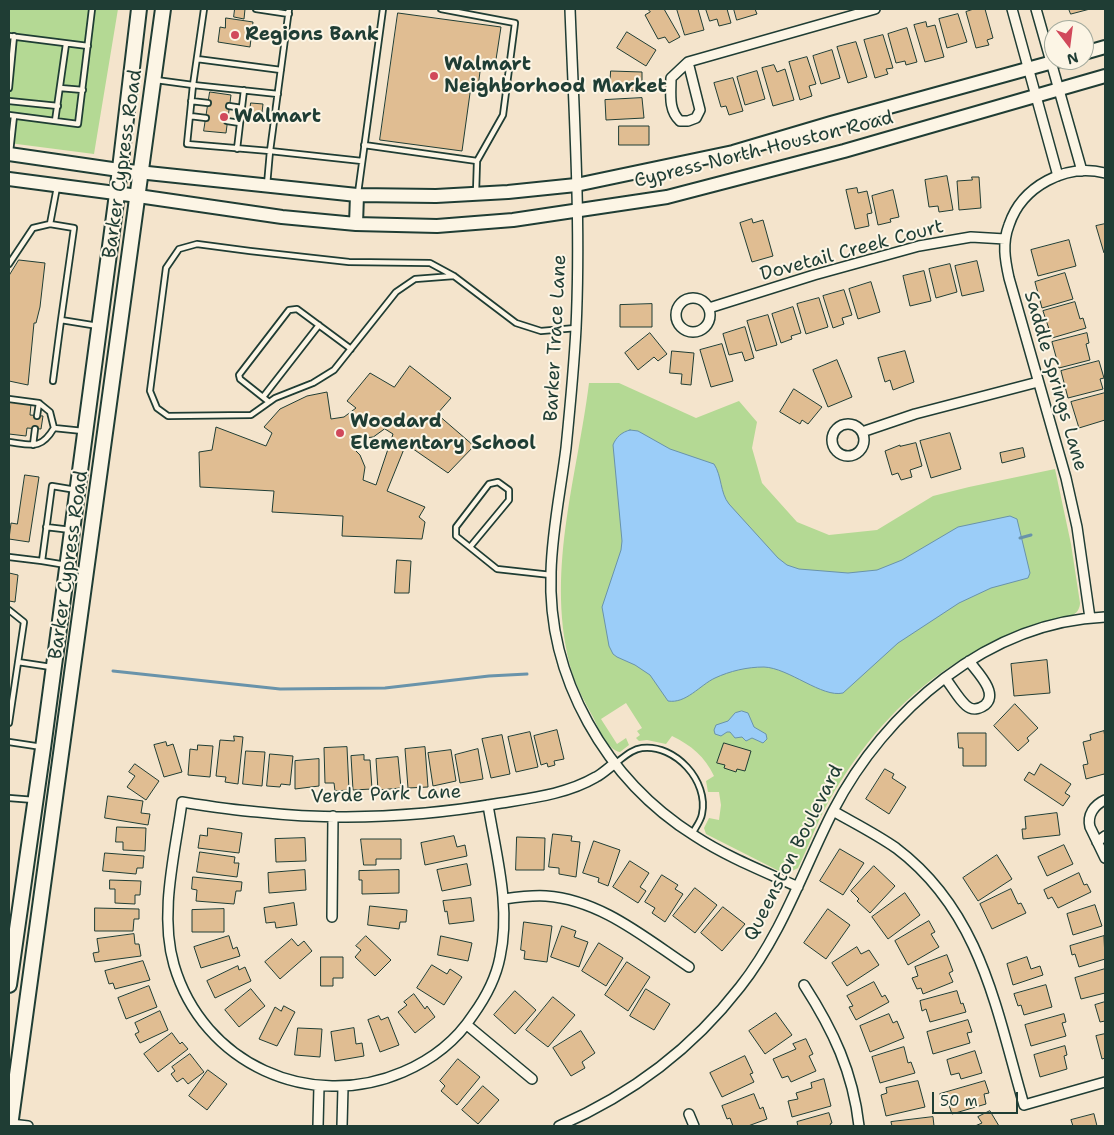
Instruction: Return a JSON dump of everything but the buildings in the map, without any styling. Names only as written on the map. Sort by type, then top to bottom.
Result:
[{"type":"main road","name":"Barker Cypress Road","points":[[9,984],[13,926],[43,748],[100,326],[139,9]]},
{"type":"main road","name":"Barker Cypress Road","points":[[10,1125],[163,9]]},
{"type":"main road","name":"Cypress North Houston Road","points":[[9,154],[119,170],[358,195],[476,194],[576,185],[733,152],[841,120],[1044,65]]},
{"type":"main road","name":"Cypress North Houston Road","points":[[9,179],[282,217],[356,224],[437,226],[513,220],[578,212],[667,197],[844,151],[1105,76]]},
{"type":"main road","points":[[356,224],[358,195]]},
{"type":"main road","points":[[85,431],[106,433]]},
{"type":"main road","points":[[43,748],[62,751]]},
{"type":"main road","points":[[13,926],[36,930]]},
{"type":"street","name":"Barker Trace Lane","points":[[570,9],[578,212],[576,328],[566,449],[553,538],[551,575],[553,618],[561,655],[582,713],[597,739],[614,764],[656,807],[692,834],[727,854],[798,887]]},
{"type":"street","points":[[688,62],[700,110],[696,118],[680,121],[674,115],[672,107],[671,78],[688,62],[876,9]]},
{"type":"street","points":[[1012,9],[1058,176]]},
{"type":"street","points":[[1036,9],[1044,30]]},
{"type":"street","points":[[1057,70],[1059,90],[1082,171]]},
{"type":"street","name":"Saddle Springs Lane","points":[[1090,618],[1077,527],[1066,478],[1008,278],[1004,252],[1005,238],[1016,209],[1043,182],[1058,176],[1082,171],[1105,173]]},
{"type":"street","name":"Dovetail Creek Court","points":[[709,308],[814,275],[919,246],[970,237],[1005,238]]},
{"type":"street","points":[[862,432],[915,414],[1038,382]]},
{"type":"street","name":"Queenston Boulevard","points":[[559,1126],[571,1124],[650,1075],[696,1037],[741,987],[759,961],[779,926],[833,811],[852,778],[868,754],[892,726],[945,678],[969,661],[996,646],[1065,622],[1105,617]]},
{"type":"street","points":[[945,678],[971,709],[983,707],[988,702],[990,694],[988,688],[969,661]]},
{"type":"street","name":"Verde Park Lane","points":[[319,1086],[278,1076],[236,1054],[201,1020],[181,984],[174,965],[167,925],[168,901],[182,802],[258,812],[333,816],[426,814],[554,793],[596,777],[614,764]]},
{"type":"street","points":[[1105,800],[1095,807],[1089,816],[1090,828],[1105,858]]},
{"type":"street","points":[[318,1126],[319,1086],[343,1087],[388,1078],[414,1067],[435,1055],[467,1025],[492,984],[500,958],[504,931],[504,898],[488,805]]},
{"type":"street","points":[[833,811],[875,834],[895,848],[933,882],[951,904],[966,928],[988,983],[1024,1105],[1105,1082]]},
{"type":"street","points":[[332,917],[333,816]]},
{"type":"street","points":[[1097,842],[1105,836]]},
{"type":"street","points":[[504,898],[547,896],[596,908],[616,919],[689,968]]},
{"type":"street","points":[[804,985],[826,1021],[846,1064],[854,1090],[859,1126]]},
{"type":"street","points":[[467,1025],[532,1079]]},
{"type":"street","points":[[342,1126],[343,1087]]},
{"type":"street","points":[[689,1114],[694,1126]]},
{"type":"street","points":[[10,1125],[28,1126]]},
{"type":"lane","points":[[9,154],[11,116],[78,124],[92,9]]},
{"type":"lane","points":[[204,9],[186,144],[270,151],[362,162]]},
{"type":"lane","points":[[256,9],[289,11],[267,186]]},
{"type":"lane","points":[[358,195],[383,9]]},
{"type":"lane","points":[[441,9],[515,23],[503,115],[477,161],[476,194]]},
{"type":"lane","points":[[9,88],[11,36],[88,46]]},
{"type":"lane","points":[[55,121],[66,44]]},
{"type":"lane","points":[[197,59],[281,70]]},
{"type":"lane","points":[[153,80],[278,94]]},
{"type":"lane","points":[[60,88],[82,90]]},
{"type":"lane","points":[[236,149],[244,90]]},
{"type":"lane","points":[[191,100],[208,103]]},
{"type":"lane","points":[[9,101],[58,106]]},
{"type":"lane","points":[[229,106],[242,108]]},
{"type":"lane","points":[[190,116],[206,118]]},
{"type":"lane","points":[[227,121],[240,123]]},
{"type":"lane","points":[[364,145],[477,161]]},
{"type":"lane","points":[[50,224],[57,186]]},
{"type":"lane","points":[[9,264],[33,228],[50,224],[74,228],[53,381]]},
{"type":"lane","points":[[454,276],[415,279],[396,292],[334,370],[313,383],[275,398],[251,415],[168,416],[157,408],[150,391],[166,268],[179,249],[198,244],[349,262],[430,263],[454,276],[516,323],[541,331],[576,328]]},
{"type":"lane","points":[[269,402],[240,379],[240,375],[286,312],[298,309],[350,349]]},
{"type":"lane","points":[[61,320],[100,326]]},
{"type":"lane","points":[[263,397],[319,325]]},
{"type":"lane","points":[[9,399],[39,403],[50,412],[54,428],[47,440],[33,445],[9,442]]},
{"type":"lane","points":[[37,416],[39,403]]},
{"type":"lane","points":[[54,428],[85,431]]},
{"type":"lane","points":[[33,445],[35,429]]},
{"type":"lane","points":[[470,547],[509,500],[509,490],[498,482],[489,484],[456,527],[456,536],[497,569],[551,575]]},
{"type":"lane","points":[[42,561],[52,486],[78,490]]},
{"type":"lane","points":[[46,527],[72,530]]},
{"type":"lane","points":[[9,557],[67,565]]},
{"type":"lane","points":[[9,610],[24,622],[9,723]]},
{"type":"lane","points":[[18,662],[54,667]]},
{"type":"lane","points":[[9,742],[43,748]]},
{"type":"lane","points":[[614,764],[630,752],[640,748],[652,747],[678,758],[688,767],[696,781],[704,803],[702,816],[692,834]]},
{"type":"lane","points":[[9,798],[35,800]]},
{"type":"green space","points":[[9,9],[118,9],[94,154],[9,143]]},
{"type":"green space","points":[[589,383],[619,383],[696,418],[739,401],[757,422],[752,448],[762,483],[797,522],[829,535],[877,530],[933,496],[1055,469],[1071,544],[1080,603],[1079,608],[1073,615],[1036,625],[982,648],[951,666],[914,694],[882,726],[854,761],[821,816],[798,868],[788,873],[779,871],[706,834],[704,828],[709,818],[719,820],[721,805],[719,792],[708,792],[706,781],[714,776],[697,752],[672,736],[666,744],[647,740],[639,741],[636,738],[640,735],[637,731],[642,728],[626,703],[601,719],[617,744],[626,738],[629,745],[620,752],[615,750],[607,743],[600,732],[574,678],[564,636],[561,600],[562,564],[571,491]]},
{"type":"water","points":[[630,430],[638,431],[670,449],[714,464],[726,500],[778,558],[787,565],[799,569],[848,573],[877,570],[902,560],[958,527],[1010,516],[1017,519],[1030,573],[1028,578],[991,588],[959,603],[898,643],[843,693],[825,691],[784,672],[758,667],[739,670],[721,676],[709,681],[681,700],[668,701],[650,675],[613,654],[609,646],[602,607],[621,550],[622,541],[613,445],[620,435]]},
{"type":"water","points":[[742,711],[748,713],[754,727],[766,734],[767,739],[763,743],[752,738],[746,741],[742,737],[735,738],[730,732],[721,736],[715,734],[716,725],[728,721],[735,713]]},
{"type":"waterway","points":[[1020,538],[1031,535]]},
{"type":"waterway","points":[[113,671],[280,689],[385,688],[489,676],[527,674]]},
{"type":"place","name":"Regions Bank","points":[[235,35]]},
{"type":"place","name":"Walmart Neighborhood Market","points":[[434,76]]},
{"type":"place","name":"Walmart","points":[[224,117]]},
{"type":"place","name":"Woodard Elementary School","points":[[340,433]]}]
